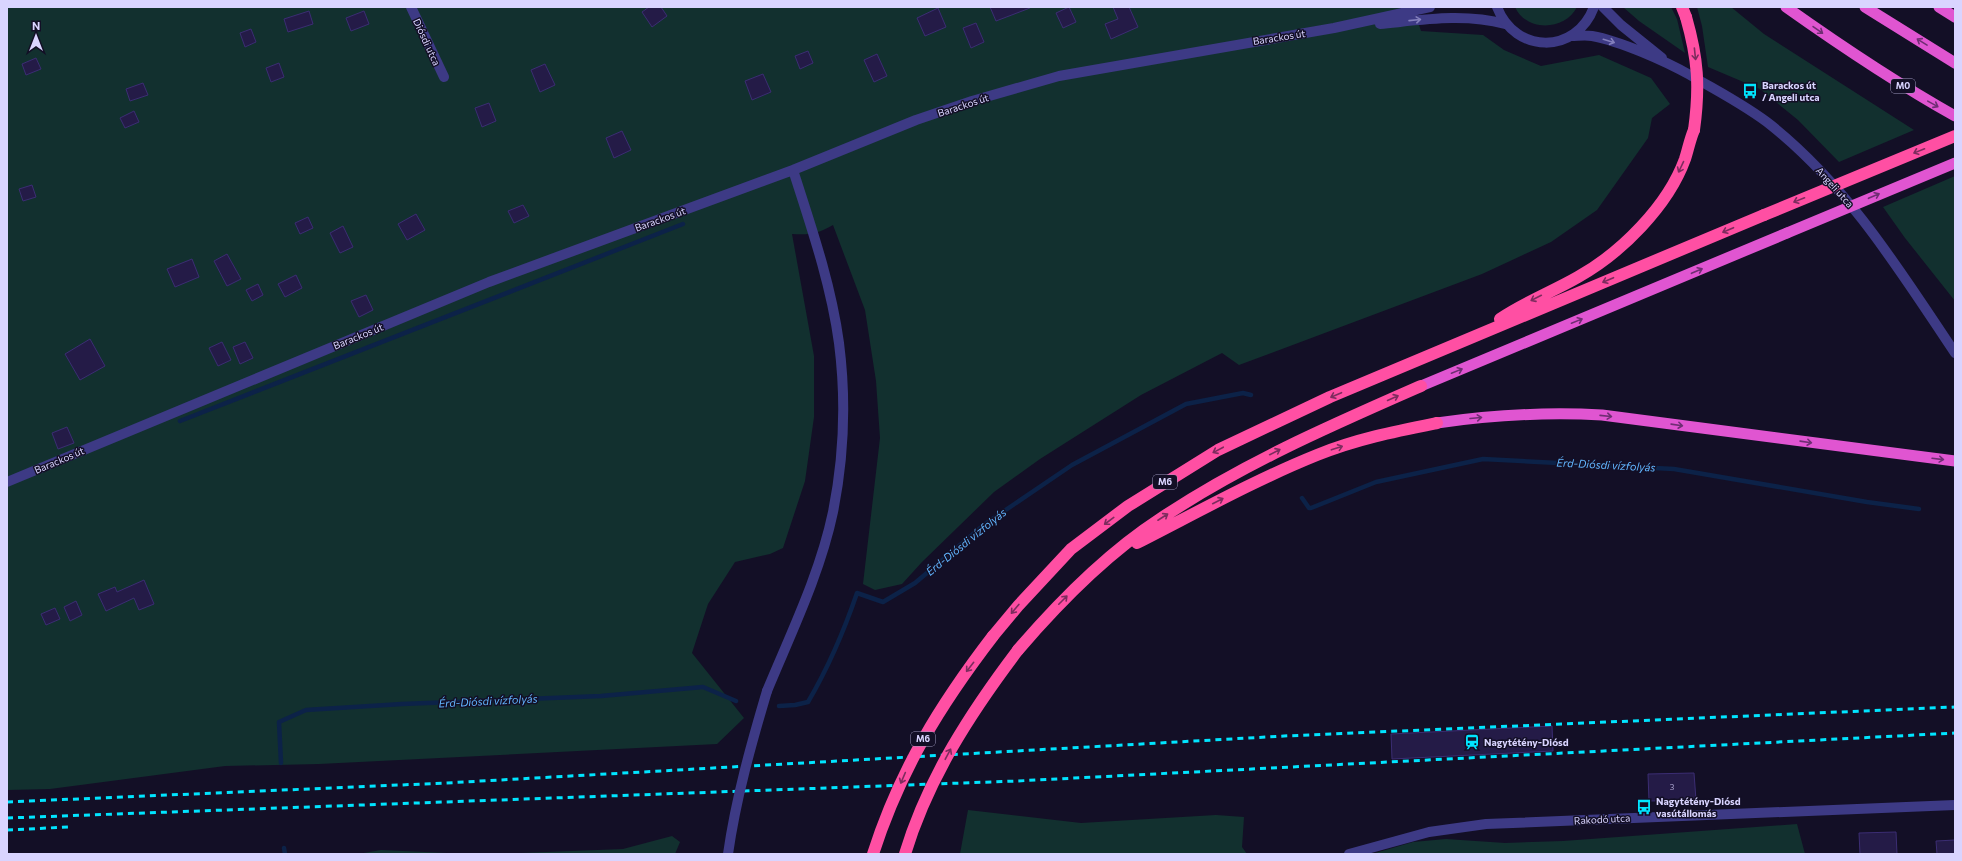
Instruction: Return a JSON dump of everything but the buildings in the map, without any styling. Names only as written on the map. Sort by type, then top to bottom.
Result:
[{"type":"highway","name":"M0","points":[[1786,7],[1853,54],[1915,94],[1955,116]]},
{"type":"highway","points":[[1865,7],[1955,63]]},
{"type":"highway","points":[[1939,7],[1955,17]]},
{"type":"highway","points":[[1470,338],[1533,299],[1579,277],[1617,249],[1640,228],[1656,209],[1678,175],[1685,159],[1694,130],[1697,105],[1695,46],[1684,12]]},
{"type":"highway","points":[[1470,338],[1764,214],[1955,136]]},
{"type":"highway","points":[[905,854],[922,806],[960,732],[982,697],[1018,650],[1060,603],[1109,557],[1159,519],[1231,476],[1304,438],[1421,386],[1955,163]]},
{"type":"highway","name":"M6","points":[[873,854],[912,758],[960,679],[993,636],[1037,584],[1071,549],[1128,506],[1190,466],[1218,450],[1268,426],[1470,338]]},
{"type":"highway","points":[[1109,557],[1249,486],[1318,455],[1361,440],[1437,423],[1533,414],[1602,415],[1955,461]]},
{"type":"street","name":"Diósdi utca","points":[[411,7],[444,77]]},
{"type":"street","name":"Barackos út","points":[[7,482],[489,282],[793,170],[916,120],[1009,89],[1059,76],[1334,28],[1430,7]]},
{"type":"street","points":[[1497,7],[1505,24],[1524,38],[1536,42],[1548,43],[1560,41],[1582,29],[1594,7]]},
{"type":"street","name":"Angeli utca","points":[[1603,7],[1621,26],[1671,65]]},
{"type":"street","name":"Barackos út","points":[[1334,28],[1439,18],[1485,18],[1505,24]]},
{"type":"street","name":"Angeli utca","points":[[1571,36],[1591,36],[1614,42],[1671,65],[1744,106],[1771,125],[1801,150],[1831,180],[1856,211],[1955,353]]},
{"type":"street","points":[[728,854],[740,788],[749,750],[767,691],[797,620],[826,540],[833,511],[840,465],[843,420],[839,349],[831,304],[822,268],[793,170]]},
{"type":"street","name":"Rakodó utca","points":[[1349,854],[1429,832],[1486,824],[1955,805]]},
{"type":"green space","points":[[7,7],[1413,7],[1421,31],[1483,35],[1504,50],[1541,66],[1599,55],[1651,78],[1670,104],[1652,118],[1648,138],[1597,210],[1551,242],[1482,274],[1239,365],[1222,353],[1141,395],[1040,459],[994,492],[922,562],[902,584],[875,590],[863,584],[880,438],[876,381],[865,310],[833,225],[813,233],[792,234],[814,356],[814,417],[805,481],[783,548],[770,554],[735,562],[708,604],[692,653],[744,718],[717,744],[319,764],[225,766],[50,789],[7,790]]},
{"type":"green space","points":[[1515,7],[1577,7],[1564,21],[1546,25],[1528,21],[1520,15]]},
{"type":"green space","points":[[1623,7],[1671,7],[1677,19],[1685,53],[1639,21]]},
{"type":"green space","points":[[1697,7],[1731,7],[1764,34],[1914,130],[1839,162],[1798,120],[1760,89],[1708,67],[1702,26]]},
{"type":"green space","points":[[1955,176],[1955,301],[1905,238],[1883,207]]},
{"type":"green space","points":[[968,810],[1081,823],[1216,815],[1244,817],[1242,847],[1247,854],[960,854]]},
{"type":"green space","points":[[1797,824],[1805,854],[1372,854],[1413,842],[1446,839],[1505,843],[1563,841]]},
{"type":"green space","points":[[672,836],[680,842],[675,854],[494,854],[623,849]]},
{"type":"green space","points":[[381,850],[469,854],[358,854]]},
{"type":"waterway","points":[[180,421],[683,224]]},
{"type":"waterway","name":"Érd-Diósdi vízfolyás","points":[[779,706],[808,702],[835,649],[857,593],[883,602],[915,583],[985,524],[1072,465],[1186,404],[1243,393],[1251,395]]},
{"type":"waterway","name":"Érd-Diósdi vízfolyás","points":[[1302,498],[1309,508],[1311,508],[1376,482],[1483,459],[1674,469],[1867,502],[1919,509]]},
{"type":"waterway","name":"Érd-Diósdi vízfolyás","points":[[281,763],[279,722],[306,710],[402,704],[601,696],[703,687],[736,701]]},
{"type":"waterway","name":"Érd-Diósdi vízfolyás","points":[[284,848],[285,854]]},
{"type":"railway","points":[[7,802],[446,783],[1284,736],[1955,707]]},
{"type":"railway","points":[[7,818],[1017,781],[1955,733]]},
{"type":"railway","points":[[7,830],[69,827]]},
{"type":"place","name":"Barackos út / Angeli utca","points":[[1750,91]]},
{"type":"place","name":"Nagytétény-Diósd","points":[[1472,742]]},
{"type":"place","name":"Nagytétény-Diósd vasútállomás","points":[[1644,807]]}]
